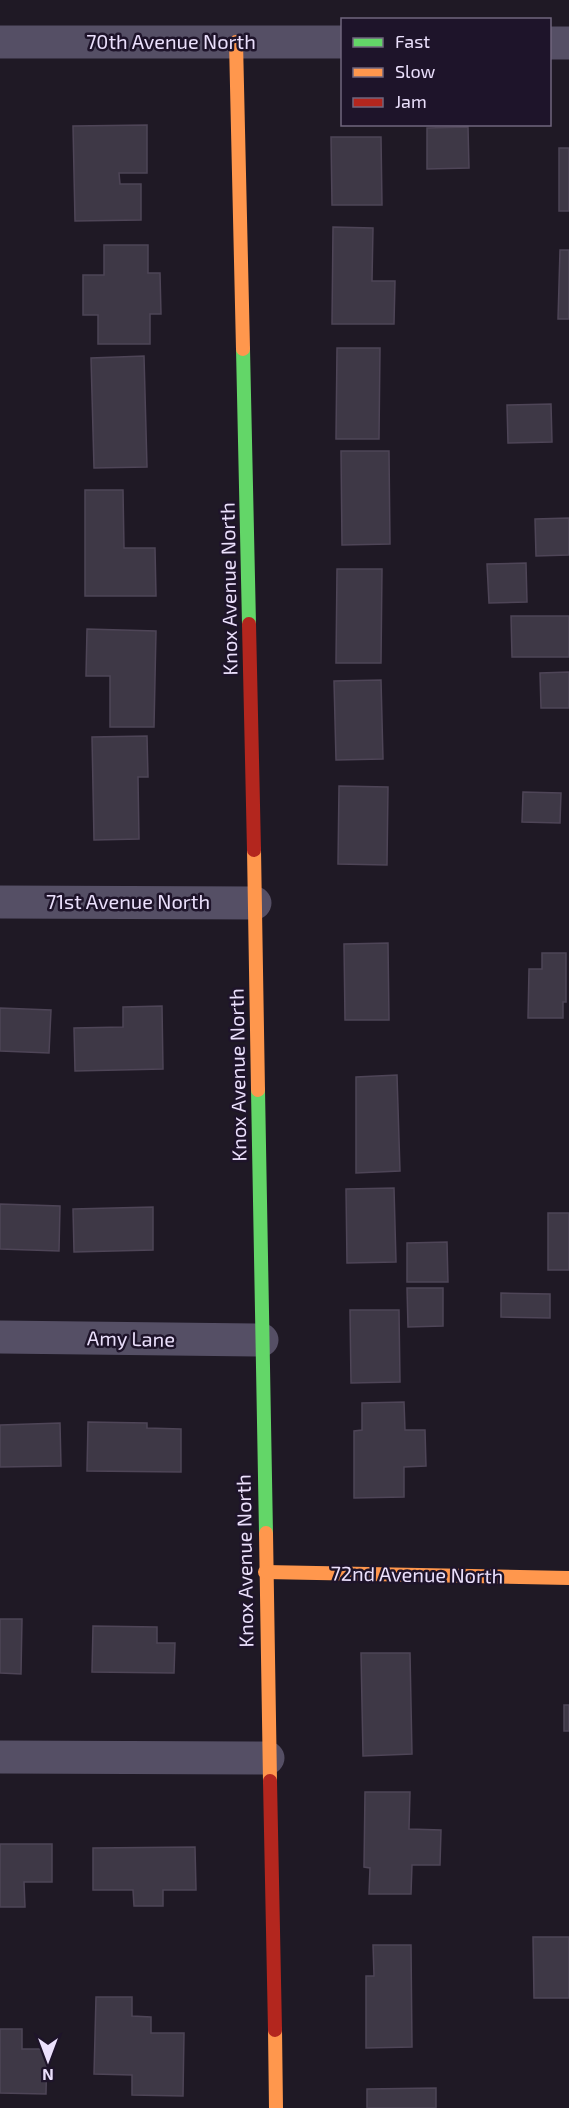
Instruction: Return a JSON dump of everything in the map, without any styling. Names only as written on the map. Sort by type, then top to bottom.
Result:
[{"type":"street","name":"70th Avenue North","points":[[0,42],[341,42]]},
{"type":"street","name":"Knox Avenue North","points":[[236,42],[255,903],[268,1758],[276,2108]]},
{"type":"street","points":[[551,43],[569,43]]},
{"type":"street","name":"71st Avenue North","points":[[0,902],[255,903]]},
{"type":"street","name":"Amy Lane","points":[[0,1338],[262,1340]]},
{"type":"street","name":"72nd Avenue North","points":[[265,1572],[569,1578]]},
{"type":"street","points":[[0,1757],[268,1758]]},
{"type":"building","points":[[147,125],[147,173],[119,173],[120,184],[141,184],[141,220],[75,221],[73,126]]},
{"type":"building","points":[[468,127],[469,168],[427,169],[427,128]]},
{"type":"building","points":[[331,137],[381,137],[382,205],[332,205]]},
{"type":"building","points":[[559,148],[569,148],[569,211],[559,211]]},
{"type":"building","points":[[333,227],[373,228],[372,281],[395,281],[394,324],[332,324]]},
{"type":"building","points":[[104,245],[148,245],[148,273],[160,273],[161,314],[150,314],[150,344],[98,344],[98,315],[83,315],[83,275],[104,275]]},
{"type":"building","points":[[560,250],[569,250],[569,319],[558,319]]},
{"type":"building","points":[[337,348],[380,348],[379,439],[336,439]]},
{"type":"building","points":[[144,356],[147,467],[94,468],[91,358]]},
{"type":"building","points":[[551,404],[552,442],[508,443],[507,405]]},
{"type":"building","points":[[341,451],[389,451],[390,544],[342,545]]},
{"type":"building","points":[[85,490],[123,490],[124,548],[155,548],[156,596],[85,596]]},
{"type":"building","points":[[569,518],[569,555],[536,556],[535,519]]},
{"type":"building","points":[[526,563],[527,602],[489,603],[487,564]]},
{"type":"building","points":[[337,569],[382,569],[381,663],[336,663]]},
{"type":"building","points":[[511,616],[569,616],[569,657],[512,657]]},
{"type":"building","points":[[87,629],[156,631],[154,727],[110,727],[110,676],[86,676]]},
{"type":"building","points":[[569,672],[569,708],[541,708],[540,673]]},
{"type":"building","points":[[381,680],[383,759],[336,760],[334,681]]},
{"type":"building","points":[[147,736],[148,777],[138,777],[139,839],[94,840],[92,737]]},
{"type":"building","points":[[339,786],[388,787],[387,865],[338,864]]},
{"type":"building","points":[[523,792],[561,793],[560,823],[522,822]]},
{"type":"building","points":[[388,943],[389,1020],[345,1020],[344,944]]},
{"type":"building","points":[[542,953],[566,953],[566,1002],[563,1002],[563,1018],[528,1018],[529,969],[542,969]]},
{"type":"building","points":[[162,1006],[163,1069],[75,1071],[74,1028],[123,1027],[123,1007]]},
{"type":"building","points":[[0,1008],[51,1010],[49,1053],[0,1051]]},
{"type":"building","points":[[397,1075],[400,1171],[356,1173],[356,1077]]},
{"type":"building","points":[[394,1188],[396,1262],[347,1263],[346,1189]]},
{"type":"building","points":[[0,1204],[60,1206],[59,1251],[0,1249]]},
{"type":"building","points":[[153,1207],[153,1250],[74,1252],[73,1209]]},
{"type":"building","points":[[548,1213],[569,1213],[569,1270],[548,1270]]},
{"type":"building","points":[[447,1242],[448,1282],[407,1282],[407,1243]]},
{"type":"building","points":[[407,1288],[443,1288],[443,1326],[408,1327]]},
{"type":"building","points":[[501,1293],[550,1294],[550,1318],[501,1317]]},
{"type":"building","points":[[350,1310],[399,1310],[400,1382],[351,1383]]},
{"type":"building","points":[[404,1402],[405,1430],[425,1430],[426,1466],[404,1467],[404,1497],[354,1498],[354,1431],[362,1430],[362,1403]]},
{"type":"building","points":[[88,1422],[147,1423],[147,1428],[181,1429],[181,1472],[87,1471]]},
{"type":"building","points":[[60,1423],[61,1466],[0,1467],[0,1425]]},
{"type":"building","points":[[0,1619],[22,1619],[21,1674],[0,1673]]},
{"type":"building","points":[[93,1626],[157,1627],[157,1643],[175,1643],[174,1673],[92,1672]]},
{"type":"building","points":[[361,1653],[410,1653],[412,1754],[363,1756]]},
{"type":"building","points":[[564,1705],[569,1705],[569,1731],[564,1731]]},
{"type":"building","points":[[365,1792],[410,1792],[409,1829],[441,1830],[440,1865],[412,1865],[411,1894],[369,1894],[370,1868],[364,1867]]},
{"type":"building","points":[[0,1844],[52,1844],[52,1882],[24,1882],[25,1907],[0,1907]]},
{"type":"building","points":[[195,1847],[196,1890],[163,1890],[163,1906],[134,1906],[133,1890],[93,1890],[93,1848]]},
{"type":"building","points":[[533,1937],[569,1937],[569,1998],[534,1998]]},
{"type":"building","points":[[373,1945],[411,1945],[412,2047],[366,2048],[366,1976],[374,1976]]},
{"type":"building","points":[[96,1997],[132,1997],[132,2016],[151,2017],[151,2033],[184,2033],[183,2096],[132,2095],[132,2075],[94,2074]]},
{"type":"building","points":[[0,2029],[22,2029],[22,2049],[47,2049],[46,2094],[0,2093]]},
{"type":"building","points":[[436,2088],[436,2108],[367,2108],[367,2089]]},
{"type":"traffic: fast","points":[[243,349],[249,624]]},
{"type":"traffic: fast","points":[[258,1090],[266,1533]]},
{"type":"traffic: slow","points":[[236,42],[243,349]]},
{"type":"traffic: slow","points":[[254,850],[258,1090]]},
{"type":"traffic: slow","points":[[266,1533],[270,1781]]},
{"type":"traffic: slow","points":[[265,1572],[569,1578]]},
{"type":"traffic: slow","points":[[275,2030],[276,2108]]},
{"type":"traffic: jam","points":[[249,624],[254,850]]},
{"type":"traffic: jam","points":[[270,1781],[275,2030]]}]
